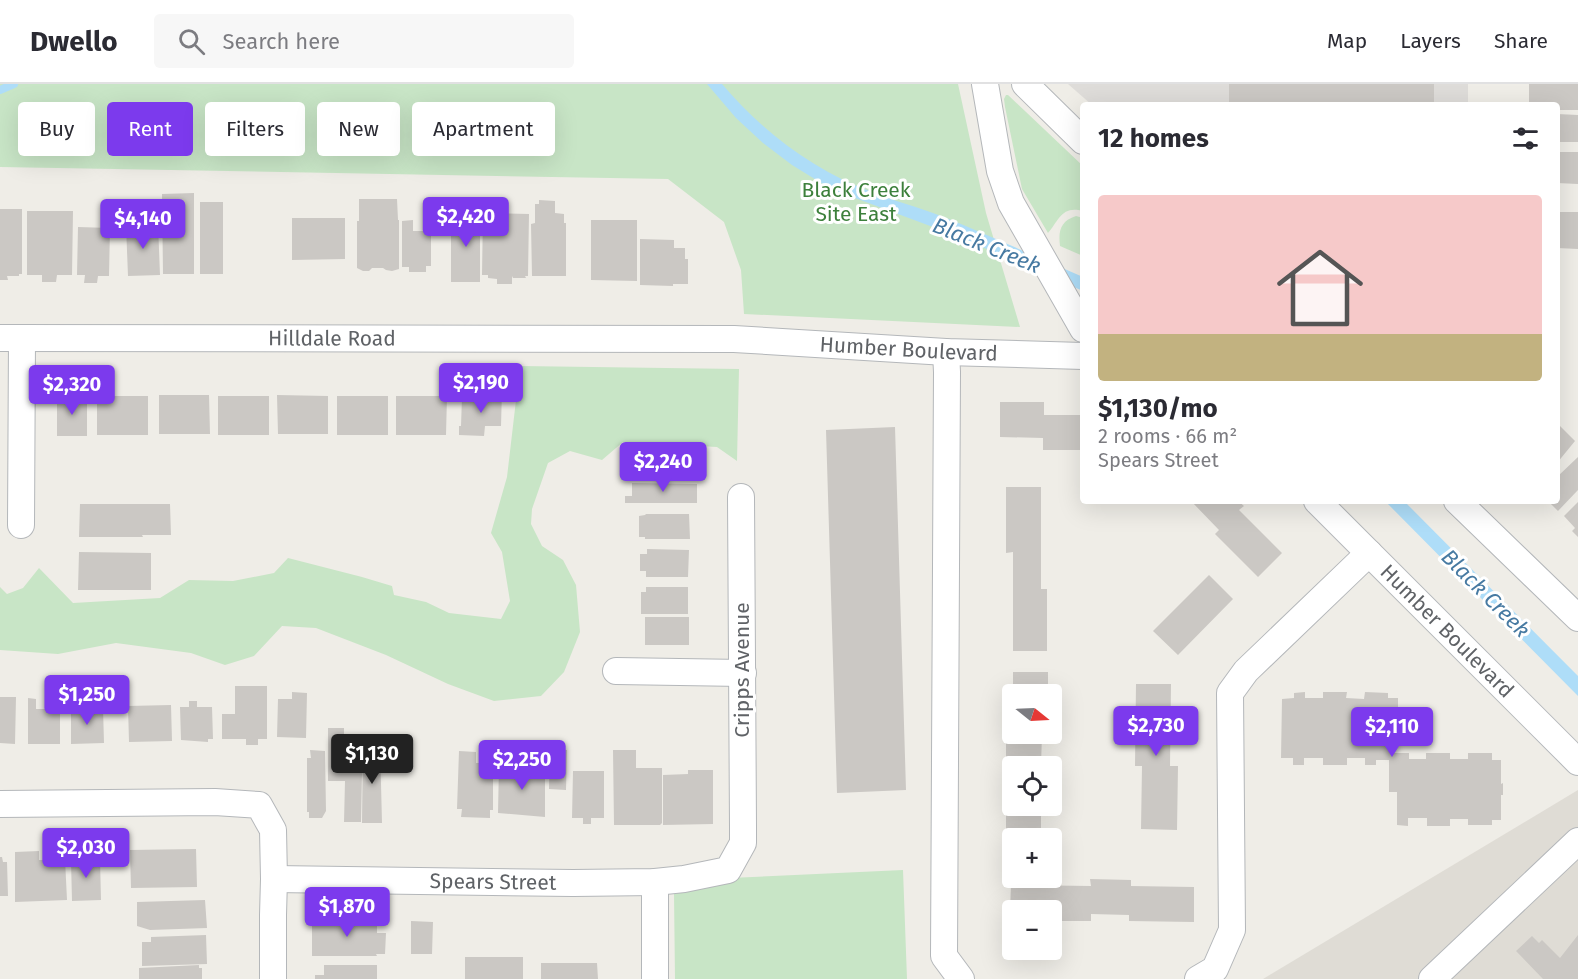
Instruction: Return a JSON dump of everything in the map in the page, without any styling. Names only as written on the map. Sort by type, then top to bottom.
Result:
[{"type":"street","points":[[985,84],[1000,171],[1011,203],[1080,324]]},
{"type":"street","points":[[1025,84],[1080,138]]},
{"type":"street","points":[[11,338],[21,525]]},
{"type":"street","name":"Hilldale Road","points":[[11,338],[734,339]]},
{"type":"street","name":"Humber Boulevard","points":[[734,339],[946,352],[1080,356]]},
{"type":"street","points":[[946,352],[944,956],[961,979]]},
{"type":"street","name":"Cripps Avenue","points":[[741,497],[742,843]]},
{"type":"street","name":"Humber Boulevard","points":[[1320,504],[1578,762]]},
{"type":"street","points":[[1460,504],[1578,618]]},
{"type":"street","points":[[1198,979],[1215,969],[1232,930],[1230,693],[1246,671],[1369,553]]},
{"type":"street","points":[[616,671],[742,673]]},
{"type":"street","points":[[0,804],[215,802],[259,805],[273,830],[273,979]]},
{"type":"street","points":[[1432,979],[1578,841]]},
{"type":"street","name":"Spears Street","points":[[274,879],[656,882],[728,870],[742,843]]},
{"type":"street","points":[[655,979],[656,882]]},
{"type":"shaded area","points":[[1068,84],[1468,84],[1468,102],[1089,102]]},
{"type":"shaded area","points":[[1578,790],[1578,979],[1263,979]]},
{"type":"green space","name":"Black Creek Site East","points":[[0,84],[958,84],[986,213],[1020,327],[744,314],[741,270],[724,222],[668,179],[0,167]]},
{"type":"green space","points":[[1008,95],[1080,163],[1080,211],[1066,212],[1048,233],[1022,189],[1004,99]]},
{"type":"green space","points":[[1076,216],[1080,217],[1080,255],[1060,246],[1062,227]]},
{"type":"green space","points":[[520,366],[739,369],[737,461],[717,447],[623,442],[602,460],[570,451],[548,463],[532,509],[531,524],[542,546],[563,560],[576,585],[580,632],[564,672],[541,696],[494,701],[316,628],[282,626],[254,656],[225,665],[191,653],[116,643],[58,654],[0,650],[0,587],[7,594],[23,588],[39,568],[73,603],[160,598],[189,580],[233,581],[274,573],[288,558],[392,586],[394,595],[426,602],[449,613],[501,619],[510,601],[502,552],[491,533],[507,477]]},
{"type":"green space","points":[[903,870],[907,979],[675,979],[674,894],[730,878]]},
{"type":"water","name":"Black Creek","points":[[707,84],[722,84],[754,118],[790,148],[829,173],[872,192],[959,223],[1080,276],[1080,290],[957,236],[831,189],[792,165],[736,118]]},
{"type":"water","name":"Black Creek","points":[[1388,504],[1407,504],[1578,676],[1578,696]]},
{"type":"building","points":[[1229,84],[1434,84],[1434,102],[1229,102]]},
{"type":"building","points":[[1529,84],[1578,84],[1578,110],[1560,110],[1560,102],[1529,102]]},
{"type":"building","points":[[1560,114],[1578,115],[1578,142],[1560,142]]},
{"type":"building","points":[[1560,152],[1578,152],[1578,184],[1560,183]]},
{"type":"building","points":[[194,193],[194,274],[163,274],[162,194]]},
{"type":"building","points":[[359,199],[397,199],[399,269],[392,271],[372,268],[369,271],[363,271],[357,268]]},
{"type":"building","points":[[539,200],[555,201],[555,213],[564,214],[566,276],[532,276],[531,224],[535,223],[535,204],[539,204]]},
{"type":"building","points":[[200,202],[223,202],[223,274],[200,274]]},
{"type":"building","points":[[0,209],[22,209],[22,274],[7,276],[8,280],[0,280]]},
{"type":"building","points":[[27,211],[73,211],[72,275],[57,275],[56,282],[42,282],[42,275],[27,275]]},
{"type":"building","points":[[1560,212],[1578,212],[1578,249],[1560,248]]},
{"type":"building","points":[[483,213],[529,214],[528,276],[525,276],[526,278],[513,278],[512,276],[512,284],[497,284],[497,279],[482,275]]},
{"type":"building","points":[[451,214],[480,214],[480,282],[451,282]]},
{"type":"building","points":[[292,218],[345,218],[345,259],[292,260]]},
{"type":"building","points":[[413,220],[413,231],[431,231],[431,266],[426,266],[426,272],[409,272],[409,267],[402,267],[402,221]]},
{"type":"building","points":[[591,220],[637,220],[637,281],[591,280]]},
{"type":"building","points":[[158,224],[160,275],[128,276],[126,225]]},
{"type":"building","points":[[78,227],[110,228],[109,276],[98,276],[97,283],[84,283],[85,275],[77,275]]},
{"type":"building","points":[[640,239],[674,240],[674,248],[685,248],[685,259],[688,259],[688,284],[640,285]]},
{"type":"building","points":[[488,390],[502,390],[501,426],[485,426],[484,436],[459,435],[462,397],[488,400]]},
{"type":"building","points":[[159,395],[209,395],[210,434],[159,434]]},
{"type":"building","points":[[277,395],[328,396],[328,434],[278,434]]},
{"type":"building","points":[[57,396],[87,396],[87,436],[57,436]]},
{"type":"building","points":[[97,396],[148,396],[148,435],[97,435]]},
{"type":"building","points":[[218,396],[269,396],[269,435],[218,435]]},
{"type":"building","points":[[337,396],[388,396],[388,435],[337,435]]},
{"type":"building","points":[[396,396],[447,396],[446,435],[396,435]]},
{"type":"building","points":[[1000,402],[1044,402],[1044,415],[1080,415],[1080,450],[1043,450],[1043,438],[1000,437]]},
{"type":"building","points":[[1560,426],[1575,441],[1560,459]]},
{"type":"building","points":[[895,427],[906,790],[837,793],[826,430]]},
{"type":"building","points":[[1578,457],[1578,490],[1558,511],[1551,504],[1560,504],[1560,474]]},
{"type":"building","points":[[632,483],[697,484],[697,503],[625,503],[625,496],[632,496]]},
{"type":"building","points":[[1006,487],[1041,487],[1041,589],[1047,589],[1047,651],[1013,651],[1013,552],[1006,553]]},
{"type":"building","points":[[1578,502],[1578,537],[1572,531],[1575,528],[1564,516]]},
{"type":"building","points":[[80,504],[170,504],[171,535],[79,537]]},
{"type":"building","points":[[1194,504],[1242,504],[1244,506],[1239,510],[1282,553],[1258,577],[1215,534],[1219,530]]},
{"type":"building","points":[[689,514],[690,539],[639,537],[639,516]]},
{"type":"building","points":[[647,549],[689,550],[688,577],[646,577],[646,571],[640,571],[640,554],[647,554]]},
{"type":"building","points":[[79,552],[151,553],[151,590],[78,590]]},
{"type":"building","points":[[1209,575],[1233,599],[1178,655],[1153,631]]},
{"type":"building","points":[[646,587],[688,587],[688,614],[641,614],[641,592],[646,592]]},
{"type":"building","points":[[645,617],[689,617],[689,645],[645,645]]},
{"type":"building","points":[[1013,672],[1048,672],[1048,684],[1013,684]]},
{"type":"building","points":[[1136,684],[1171,684],[1170,766],[1178,766],[1177,830],[1141,829],[1142,766],[1135,766]]},
{"type":"building","points":[[235,686],[267,686],[267,739],[258,739],[258,745],[246,745],[246,739],[222,739],[222,714],[235,714]]},
{"type":"building","points":[[292,692],[307,693],[306,738],[277,737],[278,699],[292,699]]},
{"type":"building","points":[[1305,692],[1305,698],[1323,698],[1323,692],[1347,692],[1346,698],[1364,699],[1365,692],[1388,693],[1388,698],[1398,698],[1398,718],[1394,718],[1393,753],[1409,753],[1409,759],[1426,759],[1426,753],[1450,753],[1450,759],[1468,759],[1468,753],[1492,753],[1492,760],[1501,760],[1503,795],[1501,795],[1501,820],[1492,820],[1492,825],[1468,825],[1468,819],[1450,819],[1450,826],[1427,826],[1427,818],[1408,818],[1408,826],[1397,825],[1397,792],[1389,792],[1389,760],[1376,760],[1376,765],[1365,765],[1365,758],[1347,758],[1347,765],[1323,765],[1323,758],[1304,758],[1304,765],[1293,765],[1293,758],[1281,758],[1282,699],[1294,698],[1294,693]]},
{"type":"building","points":[[0,697],[16,697],[15,744],[0,743]]},
{"type":"building","points":[[28,698],[36,699],[36,709],[60,709],[60,744],[28,744]]},
{"type":"building","points":[[189,701],[197,701],[197,707],[212,707],[213,739],[208,739],[208,742],[181,740],[180,707],[189,707]]},
{"type":"building","points":[[171,705],[172,741],[129,742],[128,706]]},
{"type":"building","points":[[71,708],[103,708],[104,743],[71,744]]},
{"type":"building","points":[[328,728],[344,728],[344,772],[362,772],[361,822],[344,822],[345,781],[328,781]]},
{"type":"building","points":[[363,744],[380,744],[382,823],[362,823]]},
{"type":"building","points":[[1006,744],[1042,744],[1041,756],[1006,756]]},
{"type":"building","points":[[550,749],[567,750],[566,790],[549,789]]},
{"type":"building","points":[[310,750],[325,751],[326,811],[322,818],[309,818],[309,812],[307,812],[307,758],[311,758]]},
{"type":"building","points":[[613,750],[636,750],[636,768],[662,768],[662,823],[660,825],[614,825]]},
{"type":"building","points":[[459,751],[476,752],[476,763],[483,763],[483,775],[493,775],[493,810],[490,810],[490,818],[461,817],[462,809],[457,809]]},
{"type":"building","points":[[499,765],[545,770],[545,817],[498,813]]},
{"type":"building","points":[[688,770],[713,770],[713,824],[663,825],[663,775],[688,774]]},
{"type":"building","points":[[573,771],[604,771],[604,818],[591,818],[591,824],[583,824],[583,818],[572,818]]},
{"type":"building","points":[[1006,816],[1041,816],[1041,828],[1006,828]]},
{"type":"building","points":[[196,849],[197,887],[131,888],[130,850]]},
{"type":"building","points":[[39,851],[39,860],[51,860],[51,855],[61,855],[61,860],[65,859],[67,900],[15,902],[15,852]]},
{"type":"building","points":[[74,855],[84,855],[84,859],[100,859],[101,900],[72,901],[71,860],[74,860]]},
{"type":"building","points":[[0,857],[3,862],[7,862],[8,896],[0,896]]},
{"type":"building","points":[[1090,879],[1131,880],[1131,886],[1194,887],[1194,922],[1129,921],[1129,915],[1091,914],[1091,921],[1062,921],[1062,900],[1010,900],[1011,888],[1091,886]]},
{"type":"building","points":[[205,900],[207,928],[150,930],[137,926],[137,902]]},
{"type":"building","points":[[312,920],[377,920],[377,933],[386,933],[385,954],[312,956]]},
{"type":"building","points":[[411,921],[433,922],[432,954],[411,954]]},
{"type":"building","points":[[206,935],[207,964],[142,966],[142,942],[151,942],[151,937]]},
{"type":"building","points":[[1578,935],[1578,979],[1543,979],[1516,951],[1532,936],[1539,943],[1542,940],[1560,958]]},
{"type":"building","points":[[465,957],[523,957],[523,979],[465,979]]},
{"type":"building","points":[[541,963],[597,963],[598,979],[541,979]]},
{"type":"building","points":[[199,965],[199,968],[202,968],[202,979],[139,979],[139,968]]},
{"type":"building","points":[[324,965],[377,965],[377,979],[315,979],[315,975],[324,975]]},
{"type":"waterway","points":[[0,90],[14,84]]}]
